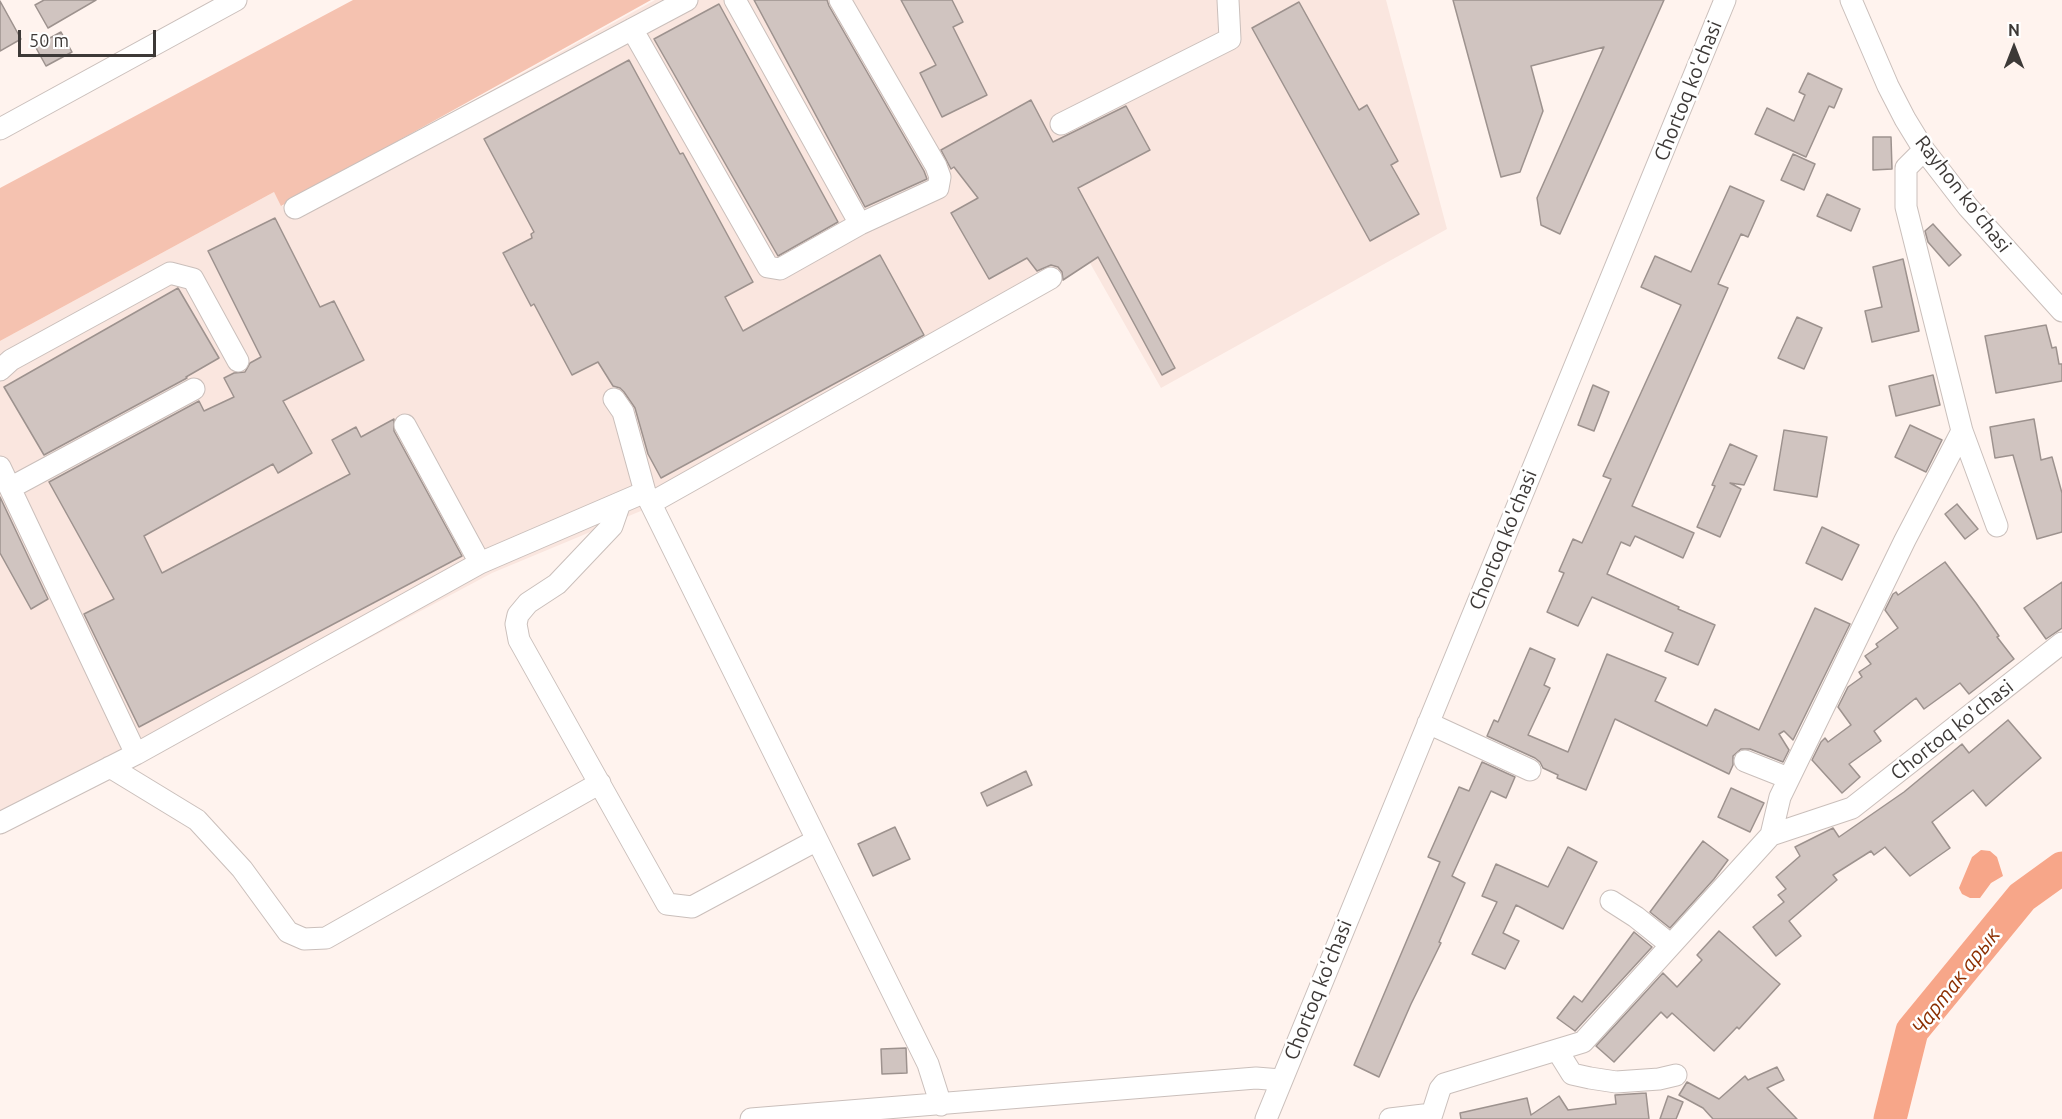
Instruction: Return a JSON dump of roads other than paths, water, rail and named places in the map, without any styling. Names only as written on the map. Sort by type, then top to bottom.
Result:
[{"type":"street","points":[[0,129],[236,0]]},
{"type":"street","points":[[295,208],[687,0]]},
{"type":"street","points":[[735,0],[860,224]]},
{"type":"street","points":[[632,29],[768,267],[780,269],[860,224],[938,188],[940,177],[840,0]]},
{"type":"street","points":[[1061,124],[1230,39],[1228,0]]},
{"type":"street","name":"Chortoq ko'chasi","points":[[1266,1119],[1725,0]]},
{"type":"street","name":"Rayhon ko'chasi","points":[[1851,0],[1888,86],[1924,150],[1968,207],[2062,311]]},
{"type":"street","points":[[1924,150],[1906,168],[1906,207],[1962,431],[1997,526]]},
{"type":"street","points":[[0,370],[11,360],[170,273],[193,279],[238,361]]},
{"type":"street","points":[[0,823],[136,754],[480,563],[620,503],[648,498],[1051,278]]},
{"type":"street","points":[[10,488],[194,389]]},
{"type":"street","points":[[614,399],[623,412],[648,498],[928,1064],[941,1105]]},
{"type":"street","points":[[405,425],[480,563]]},
{"type":"street","name":"Chortoq ko'chasi","points":[[1771,836],[1780,797],[1788,778],[1905,540],[1962,431]]},
{"type":"street","points":[[0,467],[136,754]]},
{"type":"street","points":[[620,503],[612,526],[557,584],[528,603],[518,615],[516,624],[519,640],[667,904],[692,907],[817,840]]},
{"type":"street","name":"Chortoq ko'chasi","points":[[1390,1119],[1433,1116],[1440,1089],[1444,1084],[1583,1042],[1771,836],[1852,808],[2062,643]]},
{"type":"street","points":[[1428,723],[1530,770]]},
{"type":"street","points":[[1745,761],[1788,778]]},
{"type":"street","points":[[110,767],[198,820],[242,869],[288,932],[304,939],[326,938],[600,783]]},
{"type":"street","points":[[1611,901],[1636,917],[1671,945]]},
{"type":"street","points":[[1557,1050],[1572,1074],[1590,1078],[1616,1082],[1659,1079],[1676,1075]]},
{"type":"street","name":"Chortoq ko'chasi","points":[[751,1119],[876,1114],[941,1105],[1256,1078],[1281,1080]]},
{"type":"waterway","name":"Чартак арык","points":[[1890,1119],[1912,1031],[2022,897],[2062,868]]}]
